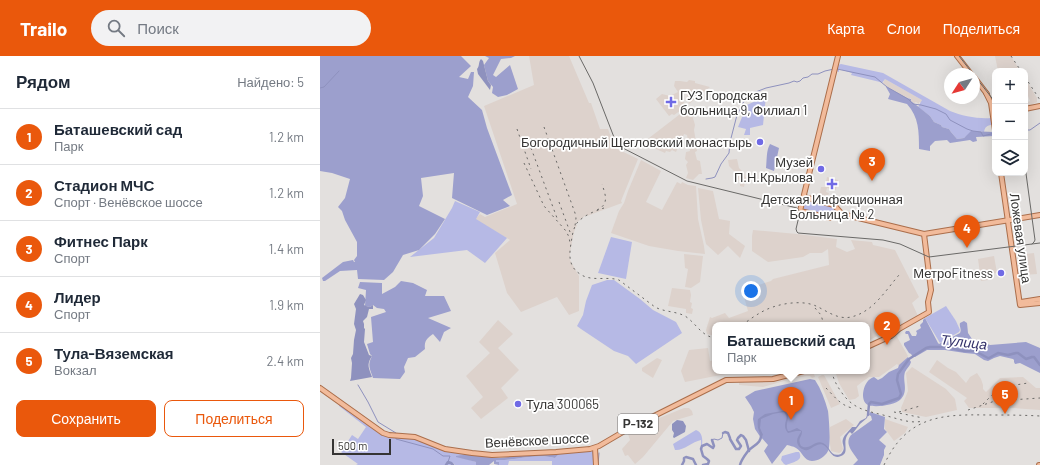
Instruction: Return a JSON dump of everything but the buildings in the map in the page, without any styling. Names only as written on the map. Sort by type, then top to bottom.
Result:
[{"type":"main road","points":[[838,56],[800,211],[828,218],[833,218],[842,214]]},
{"type":"main road","points":[[957,56],[967,68]]},
{"type":"main road","points":[[980,85],[992,101]]},
{"type":"main road","points":[[1028,107],[1038,105]]},
{"type":"main road","name":"Ложевая улица","points":[[1002,176],[1022,304]]},
{"type":"main road","points":[[804,197],[833,205],[842,214],[924,234],[1040,215]]},
{"type":"main road","points":[[833,218],[837,214],[838,210]]},
{"type":"main road","points":[[870,346],[889,337],[899,329],[928,313],[930,310],[928,302],[930,290],[924,234]]},
{"type":"main road","points":[[1022,304],[1040,299]]},
{"type":"main road","points":[[1022,304],[1040,303]]},
{"type":"main road","name":"Венёвское шоссе","points":[[320,388],[380,432],[389,435],[418,438],[445,449],[472,454],[492,455],[590,449],[596,452],[602,444],[628,429],[726,380],[775,379],[793,374]]},
{"type":"main road","points":[[596,452],[596,465]]},
{"type":"shaded area","points":[[320,56],[461,56],[471,66],[459,77],[468,79],[471,72],[474,72],[473,86],[468,97],[482,110],[487,128],[512,195],[503,200],[510,206],[487,215],[452,198],[454,173],[421,178],[423,196],[419,206],[445,219],[435,234],[419,250],[403,255],[393,272],[384,280],[358,279],[357,270],[340,271],[323,281],[322,278],[343,262],[353,260],[355,262],[354,260],[357,256],[357,242],[345,220],[342,211],[338,207],[345,198],[350,179],[320,171]]},
{"type":"shaded area","points":[[485,56],[515,56],[501,59],[493,75],[496,77],[510,65],[518,89],[507,95],[498,97],[492,93],[493,87],[488,81],[484,65],[489,58]]},
{"type":"shaded area","points":[[529,56],[569,56],[589,103],[591,103],[600,129],[608,129],[615,148],[638,159],[621,201],[622,203],[587,216],[586,215],[575,224],[577,225],[574,232],[570,260],[579,276],[579,311],[569,315],[557,297],[521,312],[507,293],[495,253],[510,240],[475,219],[480,214],[485,217],[517,204],[484,106],[534,85]]},
{"type":"shaded area","points":[[995,56],[1011,56],[1018,68],[997,68]]},
{"type":"shaded area","points":[[481,59],[483,61],[488,81],[491,85],[490,90],[478,74],[477,69]]},
{"type":"shaded area","points":[[841,64],[883,73],[950,111],[970,117],[991,118],[992,125],[986,127],[984,132],[978,131],[964,138],[957,139],[949,129],[934,122],[930,116],[918,107],[922,100],[885,79],[882,83],[851,75],[852,73],[839,69],[839,72],[836,71],[838,65]]},
{"type":"shaded area","points":[[885,79],[922,100],[921,103],[914,103],[911,101],[911,98],[907,98],[886,86],[883,83]]},
{"type":"shaded area","points":[[689,80],[710,87],[689,104],[686,90],[679,92],[682,100],[687,106],[674,115],[672,114],[669,116],[656,99],[662,94],[670,96],[678,92],[674,86],[675,81],[687,82]]},
{"type":"shaded area","points":[[1028,83],[1037,98],[1037,102],[1028,106],[1028,102],[1030,101],[1028,96]]},
{"type":"shaded area","points":[[886,87],[911,99],[911,101],[930,116],[934,122],[949,129],[957,139],[964,138],[971,131],[992,132],[992,136],[976,137],[977,141],[973,142],[970,140],[950,143],[947,140],[935,141],[930,146],[930,151],[919,149],[918,131],[914,114],[907,104],[888,99],[890,94]]},
{"type":"shaded area","points":[[766,96],[763,125],[750,128],[750,135],[744,135],[746,129],[738,127],[747,105]]},
{"type":"shaded area","points":[[690,108],[695,125],[694,130],[697,151],[695,152],[697,160],[700,161],[702,174],[699,174],[693,180],[686,178],[688,173],[686,165],[688,162],[685,159],[686,152],[690,151],[687,135],[684,134],[676,152],[672,150],[670,152],[666,151],[665,153],[644,146],[649,138]]},
{"type":"shaded area","points":[[770,144],[779,148],[774,171],[766,168],[767,153]]},
{"type":"shaded area","points":[[737,159],[739,168],[746,177],[744,187],[740,186],[740,182],[735,172],[729,166],[728,160]]},
{"type":"shaded area","points":[[641,160],[661,171],[646,202],[662,210],[677,182],[696,186],[698,219],[705,254],[649,246],[611,233]]},
{"type":"shaded area","points":[[827,177],[838,180],[836,190],[827,188],[826,192],[829,193],[827,199],[819,197],[821,187],[825,187]]},
{"type":"shaded area","points":[[698,188],[713,191],[719,219],[730,221],[729,234],[745,246],[740,258],[728,246],[718,255],[706,244],[701,220]]},
{"type":"shaded area","points":[[806,199],[833,206],[837,210],[836,213],[832,216],[803,211]]},
{"type":"shaded area","points":[[455,201],[480,212],[476,219],[507,238],[485,263],[467,250],[410,257],[434,238]]},
{"type":"shaded area","points":[[753,230],[837,239],[836,247],[847,252],[855,249],[851,240],[872,242],[873,245],[895,250],[919,297],[912,303],[919,318],[897,328],[895,325],[889,328],[892,334],[879,341],[877,336],[870,340],[870,322],[712,322],[712,335],[707,334],[706,330],[710,317],[712,318],[725,313],[729,318],[748,311],[742,290],[771,281],[773,279],[829,265],[828,249],[822,253],[810,253],[803,257],[768,262],[752,251]]},
{"type":"shaded area","points":[[611,237],[632,242],[626,279],[598,273]]},
{"type":"shaded area","points":[[1034,253],[1037,274],[1024,275],[1023,267],[1019,268],[1017,256],[1025,257],[1025,254]]},
{"type":"shaded area","points":[[684,254],[703,256],[700,282],[691,288],[685,287],[688,269],[685,268]]},
{"type":"shaded area","points":[[994,256],[997,273],[987,274],[988,280],[981,281],[978,259]]},
{"type":"shaded area","points":[[607,280],[614,280],[653,310],[676,322],[682,333],[636,364],[628,356],[614,351],[581,329],[577,326],[583,315],[592,285]]},
{"type":"shaded area","points":[[401,281],[413,283],[427,290],[425,296],[444,296],[451,311],[428,318],[451,328],[444,332],[440,342],[433,334],[428,338],[425,344],[425,349],[415,357],[408,358],[404,367],[405,372],[400,379],[373,378],[369,365],[372,356],[367,344],[373,342],[371,317],[386,312],[384,309],[377,308],[373,305],[370,307],[365,306],[366,290],[358,288],[360,282],[382,283],[382,294],[395,287]]},
{"type":"shaded area","points":[[672,288],[690,290],[690,302],[692,303],[691,308],[693,309],[692,314],[686,313],[686,309],[668,306]]},
{"type":"shaded area","points":[[360,294],[363,295],[366,300],[364,305],[370,307],[373,305],[373,309],[369,309],[367,317],[363,321],[365,329],[364,342],[369,355],[372,356],[370,359],[369,369],[372,377],[350,381],[352,363],[351,358],[353,354],[356,330],[354,324],[356,309],[354,304]]},
{"type":"shaded area","points":[[946,306],[960,330],[940,343],[925,318]]},
{"type":"shaded area","points":[[925,318],[939,344],[960,333],[960,323],[964,321],[967,323],[968,333],[975,341],[990,345],[1026,342],[1040,348],[1040,373],[1020,363],[1015,364],[1013,359],[1000,356],[988,361],[975,354],[945,350],[927,350],[913,357],[904,345],[904,343],[910,340],[908,334],[905,333],[906,331],[909,331],[912,336],[916,336],[916,331],[921,328],[920,325]]},
{"type":"shaded area","points":[[498,320],[513,334],[498,348],[519,370],[501,388],[508,398],[481,419],[471,408],[483,397],[466,376],[490,353],[479,342]]},
{"type":"shaded area","points":[[896,335],[908,356],[899,366],[897,364],[879,377],[869,377],[862,382],[857,386],[859,396],[855,399],[849,400],[839,383],[836,374],[870,374],[870,348]]},
{"type":"shaded area","points":[[708,348],[710,361],[712,361],[712,374],[726,374],[685,382],[681,371],[689,350]]},
{"type":"shaded area","points":[[908,357],[911,362],[904,375],[905,392],[901,399],[895,403],[880,406],[871,406],[865,403],[863,395],[867,382],[874,377],[878,380],[882,378],[889,372],[898,368],[899,365]]},
{"type":"shaded area","points":[[657,358],[662,360],[653,378],[642,371],[642,368]]},
{"type":"shaded area","points":[[937,360],[956,372],[966,383],[970,377],[977,373],[981,379],[983,389],[986,392],[1000,378],[1023,377],[1036,388],[1040,388],[1040,410],[1014,408],[969,408],[964,401],[967,398],[929,372]]},
{"type":"shaded area","points":[[912,367],[946,389],[955,399],[957,410],[926,417],[902,412],[901,408],[908,391],[906,373]]},
{"type":"shaded area","points":[[800,374],[814,374],[815,377],[812,378],[810,376],[806,376],[763,387],[739,385],[739,381],[770,381]]},
{"type":"shaded area","points":[[824,375],[840,404],[831,408],[818,377]]},
{"type":"shaded area","points":[[810,379],[815,380],[817,383],[828,411],[830,438],[828,451],[821,458],[809,461],[796,448],[787,445],[772,464],[764,451],[768,445],[755,429],[753,419],[754,412],[745,397],[755,391]]},
{"type":"shaded area","points":[[339,404],[381,435],[413,438],[447,452],[472,455],[456,456],[476,462],[476,465],[455,465],[453,463],[451,465],[356,465],[358,464],[341,452],[352,435],[358,439],[366,427],[339,406]]},
{"type":"shaded area","points":[[684,408],[689,408],[693,415],[673,421],[643,457],[635,464],[628,455],[625,456],[622,449],[630,440],[627,431]]},
{"type":"shaded area","points":[[785,411],[788,414],[788,431],[797,428],[802,431],[800,440],[801,446],[807,447],[820,442],[826,445],[835,455],[841,454],[844,450],[843,439],[845,436],[852,427],[856,427],[860,421],[866,418],[869,412],[867,418],[852,434],[850,432],[847,435],[844,454],[835,457],[825,446],[821,444],[808,450],[800,448],[797,441],[801,431],[788,433],[785,427],[786,415],[784,412],[773,414],[761,419],[760,428],[763,435],[761,436],[758,428],[758,419],[765,414]]},
{"type":"shaded area","points":[[870,412],[885,417],[884,429],[887,432],[879,440],[886,446],[884,455],[880,465],[853,465],[858,460],[850,448],[848,442],[849,438],[872,420],[871,416],[869,415]]},
{"type":"shaded area","points":[[846,419],[854,425],[840,437],[843,449],[839,453],[831,451],[829,437],[830,427]]},
{"type":"shaded area","points":[[885,419],[908,427],[905,433],[894,441],[885,429]]},
{"type":"shaded area","points":[[677,420],[683,421],[686,426],[685,432],[674,438],[672,424]]},
{"type":"shaded area","points":[[696,430],[700,432],[702,436],[702,445],[701,440],[681,449],[675,450],[673,444]]},
{"type":"shaded area","points":[[592,451],[594,453],[595,465],[552,465],[552,461],[509,461],[508,465],[499,465],[496,462],[496,460],[540,456],[555,458],[560,453]]},
{"type":"shaded area","points":[[799,452],[800,455],[797,461],[786,465],[781,460],[782,456]]},
{"type":"shaded area","points":[[560,453],[555,458],[540,456],[496,460],[496,462],[499,462],[499,465],[494,464],[494,461],[489,465],[476,465],[476,462],[456,457],[460,455],[474,455],[500,458]]},
{"type":"waterway","points":[[706,179],[715,177],[721,164],[729,153],[730,142],[737,115],[748,95],[766,88],[794,81],[797,82],[812,74],[818,74],[834,69]]},
{"type":"waterway","points":[[837,69],[875,77],[887,87],[908,99],[913,104],[936,109],[946,114],[950,120],[967,129],[981,132],[983,136],[992,134]]},
{"type":"waterway","points":[[320,88],[324,87],[339,71]]},
{"type":"waterway","points":[[1028,130],[1040,123]]},
{"type":"waterway","name":"Тулица","points":[[868,415],[869,404],[871,402],[882,404],[899,398],[901,394],[897,380],[898,374],[909,359],[926,348],[946,347],[964,351],[975,351],[988,358],[998,353],[1008,355],[1018,353],[1026,359],[1034,357],[1040,365]]},
{"type":"waterway","points":[[358,385],[378,422],[396,433]]},
{"type":"waterway","points":[[712,440],[722,438],[723,433]]},
{"type":"waterway","points":[[723,433],[728,433],[730,438]]},
{"type":"waterway","name":"Тулица","points":[[740,465],[742,459],[748,451],[759,442],[761,434]]},
{"type":"waterway","points":[[730,439],[736,449],[739,449],[741,446],[737,440],[741,435],[743,436],[746,440],[749,451]]},
{"type":"waterway","points":[[396,437],[396,439],[433,449],[443,456],[450,456],[448,462]]},
{"type":"waterway","points":[[703,465],[708,464],[709,461],[703,456],[701,449],[702,446],[707,444],[713,448],[714,446],[712,440]]},
{"type":"waterway","points":[[598,465],[599,453]]},
{"type":"waterway","points":[[682,465],[684,458],[686,457],[693,459],[696,465]]},
{"type":"waterway","name":"Тулица","points":[[446,465],[448,462],[453,465]]},
{"type":"tram line","points":[[579,56],[593,83],[617,145],[687,181],[797,208],[800,212],[796,229],[798,233],[883,240],[900,244],[929,257],[1040,243]]},
{"type":"tram line","points":[[959,56],[968,68]]},
{"type":"tram line","points":[[980,83],[992,98]]},
{"type":"tram line","points":[[1026,176],[1035,240],[1032,244]]},
{"type":"railway","points":[[1011,56],[1019,68]]},
{"type":"railway","points":[[1028,82],[1040,100]]},
{"type":"railway","points":[[544,127],[575,213],[575,226]]},
{"type":"railway","points":[[517,129],[531,169]]},
{"type":"railway","points":[[531,148],[557,218]]},
{"type":"railway","points":[[524,163],[544,206],[566,231],[570,243]]},
{"type":"railway","points":[[597,210],[604,205],[606,198],[602,184]]},
{"type":"railway","points":[[559,202],[570,232]]},
{"type":"railway","points":[[604,208],[586,216],[575,226],[570,247],[570,257],[576,270],[580,274],[589,278],[609,278],[619,280],[655,307],[685,316],[702,332],[712,337]]},
{"type":"railway","points":[[747,322],[773,307],[795,303],[810,304],[837,316],[846,318],[851,317],[866,311],[872,306],[899,275]]},
{"type":"railway","points":[[815,308],[821,315],[823,322]]},
{"type":"railway","points":[[833,374],[834,380],[847,399],[862,409],[905,421],[923,421]]},
{"type":"railway","points":[[983,404],[997,390],[1003,387],[1028,383]]},
{"type":"railway","points":[[826,388],[841,402],[852,408]]},
{"type":"railway","points":[[968,410],[995,401],[1040,398]]},
{"type":"railway","points":[[899,412],[920,406]]},
{"type":"railway","points":[[894,412],[923,418]]},
{"type":"railway","points":[[884,465],[893,449],[903,437],[914,428],[926,422],[940,418],[970,415],[1040,416]]},
{"type":"place","name":"ГУЗ Городская больница 9, Филиал 1","points":[[671,102]]},
{"type":"place","name":"Богородичный Щегловский монастырь","points":[[760,142]]},
{"type":"place","name":"Музей П.Н.Крылова","points":[[821,169]]},
{"type":"place","name":"Фитнес Парк","points":[[872,181]]},
{"type":"place","name":"Детская Инфекционная Больница № 2","points":[[832,184]]},
{"type":"place","name":"Лидер","points":[[967,248]]},
{"type":"place","name":"МетроFitness","points":[[1001,273]]},
{"type":"place","name":"Стадион МЧС","points":[[887,345]]},
{"type":"place","name":"Тула 300065","points":[[518,404]]},
{"type":"place","name":"Тула-Вяземская","points":[[1005,414]]},
{"type":"place","name":"Баташевский сад","points":[[791,420]]}]
